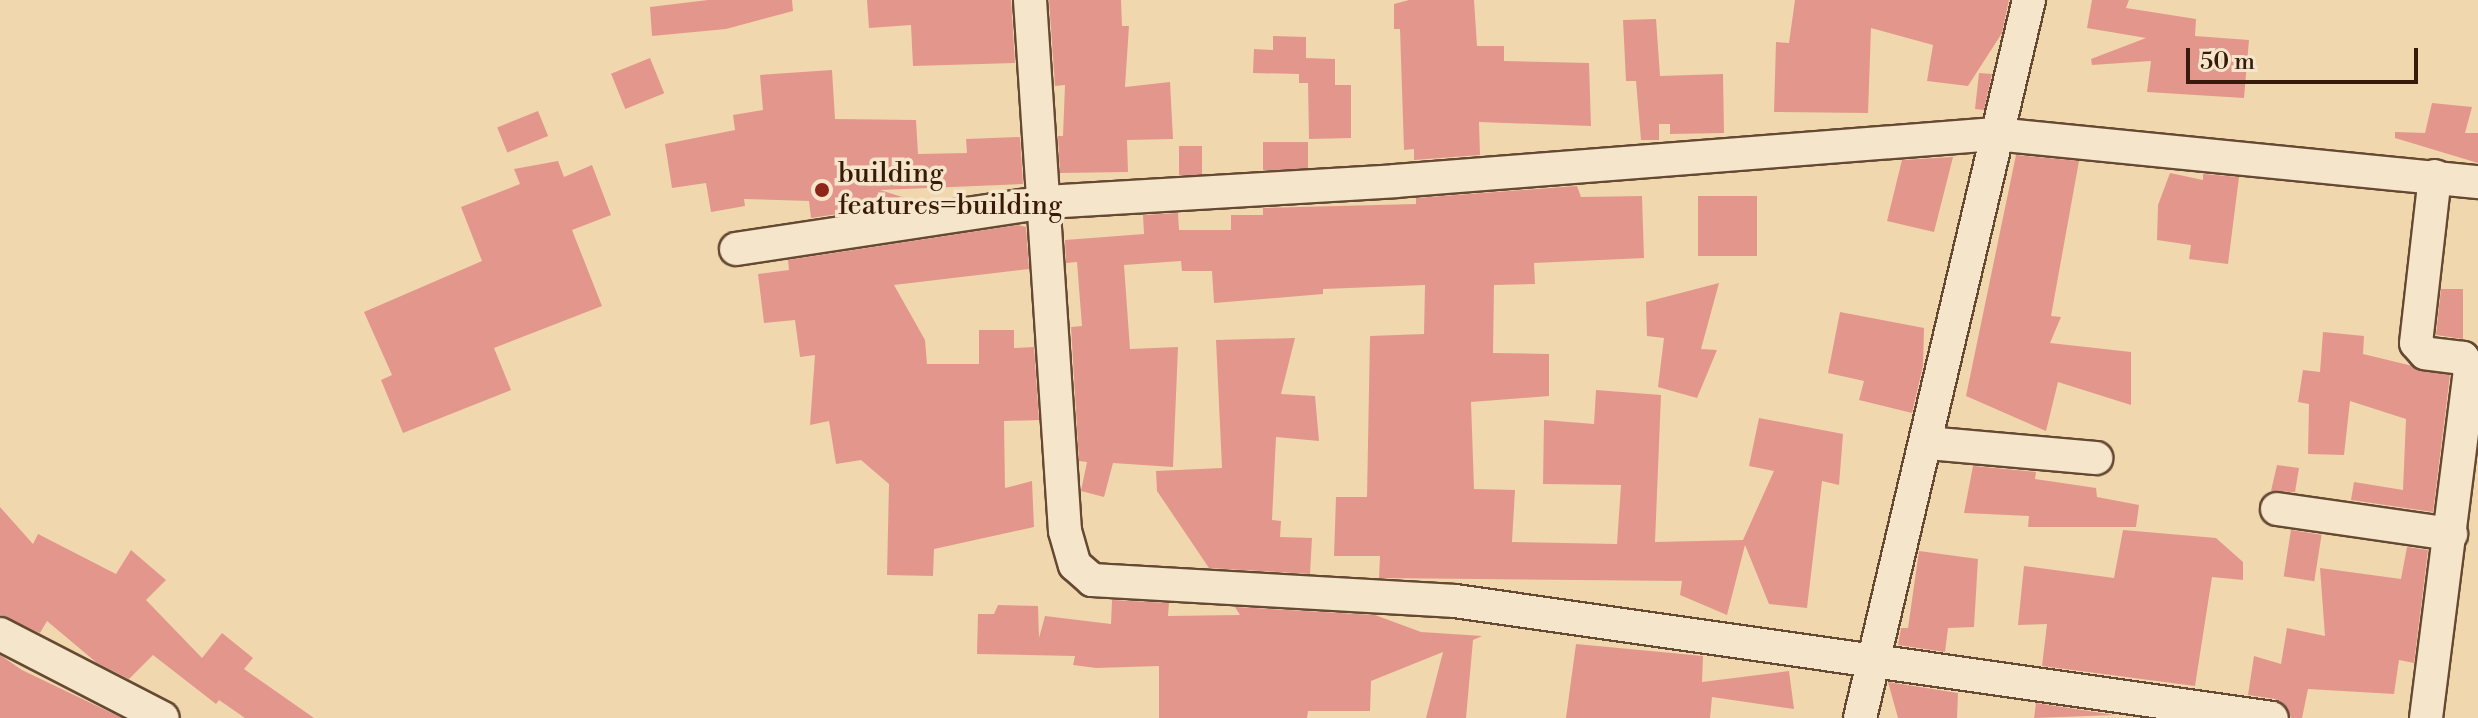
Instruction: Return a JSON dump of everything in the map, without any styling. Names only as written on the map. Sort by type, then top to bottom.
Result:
[{"type":"street","points":[[1030,0],[1065,531],[1075,565],[1092,580],[1455,601],[2272,718]]},
{"type":"street","points":[[1860,718],[1928,443],[1995,134],[2029,0]]},
{"type":"street","points":[[736,249],[1045,202],[1395,181],[1995,134],[2478,182]]},
{"type":"street","points":[[2426,718],[2470,370],[2463,358],[2425,353],[2416,343],[2435,176]]},
{"type":"street","points":[[1928,443],[2096,458]]},
{"type":"street","points":[[2277,509],[2451,534]]},
{"type":"street","points":[[0,634],[163,718]]},
{"type":"building","points":[[708,0],[792,0],[793,11],[726,29],[652,36],[650,7]]},
{"type":"building","points":[[867,0],[1011,0],[1015,63],[913,66],[911,25],[869,28]]},
{"type":"building","points":[[1049,0],[1121,0],[1122,26],[1129,26],[1125,87],[1170,82],[1173,139],[1127,140],[1128,172],[1060,173],[1058,136],[1063,136],[1065,85],[1055,86]]},
{"type":"building","points":[[1409,0],[1474,0],[1477,46],[1504,46],[1504,61],[1589,63],[1591,126],[1479,122],[1480,155],[1414,160],[1414,149],[1404,150],[1400,29],[1394,29],[1394,4]]},
{"type":"building","points":[[1795,0],[2009,0],[2002,33],[1968,86],[1927,81],[1933,45],[1871,28],[1868,113],[1774,112],[1776,42],[1789,43]]},
{"type":"building","points":[[2092,0],[2129,0],[2126,8],[2196,19],[2195,36],[2249,40],[2244,98],[2147,92],[2151,61],[2092,65],[2091,59],[2146,38],[2087,28]]},
{"type":"building","points":[[1656,19],[1660,76],[1723,74],[1724,133],[1670,134],[1670,124],[1659,124],[1659,140],[1641,140],[1636,81],[1626,81],[1623,20]]},
{"type":"building","points":[[1273,36],[1306,37],[1306,58],[1335,59],[1335,85],[1351,85],[1351,138],[1309,139],[1308,83],[1299,83],[1299,74],[1253,73],[1254,49],[1273,50]]},
{"type":"building","points":[[650,58],[664,93],[625,109],[611,74]]},
{"type":"building","points":[[832,70],[835,119],[916,120],[918,154],[967,153],[966,139],[1020,137],[1023,184],[880,190],[918,202],[811,218],[809,201],[744,199],[745,206],[711,212],[706,183],[672,188],[665,144],[735,130],[733,115],[763,110],[760,75]]},
{"type":"building","points":[[1979,73],[1992,74],[1984,110],[1975,109]]},
{"type":"building","points":[[2432,103],[2472,107],[2465,133],[2478,133],[2478,163],[2395,138],[2395,132],[2425,133]]},
{"type":"building","points":[[538,111],[548,136],[507,153],[497,127]]},
{"type":"building","points":[[1263,142],[1308,142],[1308,170],[1263,170]]},
{"type":"building","points":[[1179,146],[1202,146],[1202,175],[1179,175]]},
{"type":"building","points":[[2016,155],[2079,161],[2051,316],[2061,317],[2050,343],[2131,352],[2131,405],[2058,382],[2046,431],[1966,396]]},
{"type":"building","points":[[1953,157],[1934,232],[1887,221],[1902,160]]},
{"type":"building","points":[[558,161],[564,177],[592,165],[611,215],[572,230],[602,306],[494,348],[511,390],[403,433],[381,380],[392,375],[364,312],[482,261],[461,207],[520,184],[514,169]]},
{"type":"building","points":[[2170,173],[2203,180],[2203,174],[2239,177],[2228,264],[2189,259],[2191,245],[2157,240],[2158,205]]},
{"type":"building","points":[[1577,186],[1581,197],[1642,196],[1644,258],[1534,263],[1535,284],[1494,285],[1493,353],[1549,354],[1549,396],[1471,402],[1474,489],[1515,490],[1512,542],[1617,544],[1621,485],[1543,484],[1544,420],[1594,424],[1596,390],[1661,395],[1655,542],[1743,540],[1774,471],[1749,466],[1759,418],[1843,434],[1839,485],[1822,481],[1807,608],[1769,604],[1745,545],[1727,615],[1680,595],[1682,581],[1379,578],[1380,556],[1334,556],[1336,497],[1367,497],[1370,336],[1424,334],[1425,285],[1323,289],[1323,294],[1214,303],[1212,271],[1182,271],[1181,261],[1124,265],[1130,349],[1178,347],[1173,467],[1113,463],[1104,497],[1081,491],[1087,462],[1079,461],[1071,327],[1082,326],[1077,262],[1066,263],[1065,240],[1144,234],[1143,215],[1178,213],[1179,230],[1231,230],[1231,215],[1263,215],[1263,208],[1416,204],[1416,198]]},
{"type":"building","points":[[1698,196],[1757,196],[1757,256],[1698,256]]},
{"type":"building","points":[[1018,225],[1026,227],[1029,269],[894,285],[925,340],[927,364],[979,364],[979,330],[1014,330],[1014,348],[1034,347],[1039,420],[1004,421],[1005,488],[1032,481],[1034,527],[934,549],[933,576],[887,575],[889,484],[861,460],[836,464],[829,421],[810,425],[815,355],[800,357],[795,320],[764,323],[758,274],[789,270],[788,260]]},
{"type":"building","points":[[1719,283],[1701,349],[1717,350],[1697,398],[1658,387],[1664,338],[1647,336],[1646,302]]},
{"type":"building","points":[[2441,289],[2463,289],[2463,339],[2436,335]]},
{"type":"building","points":[[1840,312],[1924,328],[1923,366],[1912,413],[1859,400],[1864,381],[1828,373]]},
{"type":"building","points":[[2323,332],[2364,336],[2363,354],[2450,375],[2433,512],[2351,500],[2354,482],[2403,490],[2406,419],[2350,401],[2344,455],[2308,454],[2309,404],[2298,402],[2303,370],[2320,372]]},
{"type":"building","points":[[1295,338],[1281,394],[1315,396],[1319,441],[1276,437],[1272,520],[1281,521],[1280,537],[1312,538],[1310,574],[1209,568],[1157,491],[1156,471],[1222,468],[1216,340]]},
{"type":"building","points":[[2277,465],[2299,468],[2295,492],[2271,491]]},
{"type":"building","points":[[1973,466],[2036,472],[2035,479],[2096,488],[2097,497],[2139,505],[2136,527],[2028,527],[2029,516],[1964,513]]},
{"type":"building","points":[[0,507],[33,544],[38,534],[116,574],[131,550],[166,580],[146,600],[202,658],[222,633],[253,658],[244,669],[314,718],[245,718],[219,700],[216,704],[153,655],[129,679],[97,663],[47,621],[40,633],[0,615]]},
{"type":"building","points":[[2123,530],[2216,538],[2243,562],[2243,580],[2212,577],[2195,686],[2042,666],[2047,624],[2018,625],[2024,566],[2114,578]]},
{"type":"building","points":[[2291,530],[2322,535],[2314,581],[2284,576]]},
{"type":"building","points":[[2407,547],[2428,550],[2414,663],[2399,660],[2394,694],[2308,689],[2302,718],[2291,718],[2284,704],[2275,699],[2248,695],[2254,656],[2281,664],[2287,628],[2325,636],[2320,568],[2401,579]]},
{"type":"building","points":[[1919,551],[1978,559],[1974,627],[1948,628],[1945,652],[1898,645],[1901,628],[1908,628]]},
{"type":"building","points":[[1112,600],[1169,603],[1168,616],[1240,615],[1235,607],[1375,615],[1421,632],[1482,636],[1473,640],[1466,718],[1426,718],[1443,652],[1371,681],[1370,711],[1308,711],[1307,718],[1159,718],[1159,666],[1096,668],[1073,665],[1075,656],[977,654],[978,614],[994,614],[998,605],[1038,606],[1039,638],[1045,616],[1111,624]]},
{"type":"building","points":[[1576,644],[1703,656],[1702,682],[1789,671],[1794,709],[1712,697],[1710,718],[1566,718]]},
{"type":"building","points":[[0,655],[22,670],[122,718],[0,718]]},
{"type":"building","points":[[1888,682],[1958,693],[1957,718],[1898,718]]},
{"type":"building","points":[[2036,703],[2115,715],[2034,718]]},
{"type":"place","name":"building features=building","points":[[822,190]]}]
